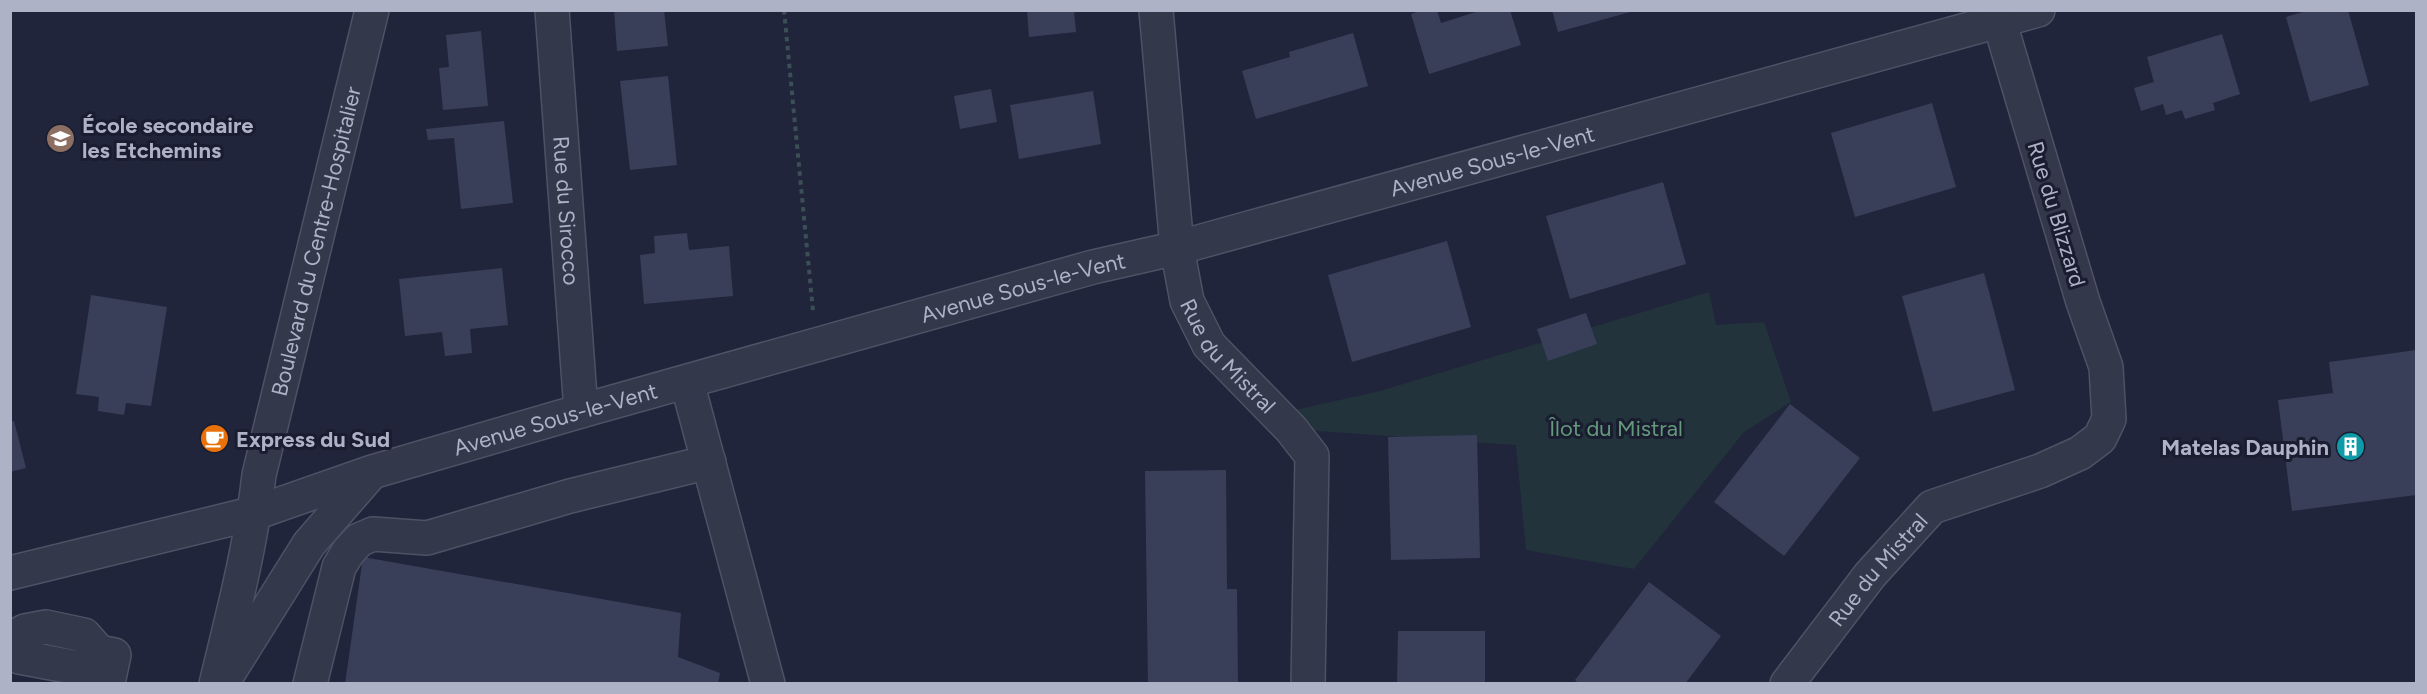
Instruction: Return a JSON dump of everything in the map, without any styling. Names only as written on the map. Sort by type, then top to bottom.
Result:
[{"type":"street","name":"Boulevard du Centre-Hospitalier","points":[[216,684],[255,513],[259,475],[372,10]]},
{"type":"street","name":"Rue du Sirocco","points":[[552,10],[581,411]]},
{"type":"street","name":"Rue du Mistral","points":[[1156,10],[1177,248],[1187,301],[1209,345],[1291,429],[1312,456],[1308,684]]},
{"type":"street","name":"Avenue Sous-le-Vent","points":[[10,573],[255,513],[372,472],[581,411],[1093,267],[1177,248],[1997,16],[2037,10]]},
{"type":"street","name":"Rue du Blizzard","points":[[1997,16],[2083,302],[2106,367],[2109,419]]},
{"type":"street","points":[[687,382],[768,684]]},
{"type":"street","name":"Rue du Mistral","points":[[1787,684],[1870,575],[1932,507],[2040,471],[2080,453],[2100,438],[2109,419]]},
{"type":"street","points":[[310,684],[339,567],[358,540],[373,534],[427,538],[570,496],[709,462]]},
{"type":"street","points":[[221,684],[309,544],[372,472]]},
{"type":"street","points":[[10,639],[25,631],[46,627],[84,635],[108,671]]},
{"type":"street","points":[[10,650],[19,657],[108,671]]},
{"type":"green space","name":"Îlot du Mistral","points":[[1709,292],[1716,325],[1764,322],[1791,402],[1744,432],[1634,569],[1526,550],[1516,445],[1291,429],[1277,414],[1380,391]]},
{"type":"building","points":[[614,10],[664,10],[668,46],[617,51]]},
{"type":"building","points":[[1027,10],[1074,10],[1076,32],[1029,37]]},
{"type":"building","points":[[1422,10],[1437,10],[1441,23],[1482,10],[1510,10],[1521,45],[1429,74],[1411,14]]},
{"type":"building","points":[[1552,10],[1634,10],[1634,11],[1558,32]]},
{"type":"building","points":[[2309,10],[2348,10],[2369,85],[2310,102],[2286,17]]},
{"type":"building","points":[[481,31],[488,106],[443,110],[439,68],[449,67],[446,35]]},
{"type":"building","points":[[1353,33],[1368,86],[1256,119],[1242,71],[1290,57],[1289,52]]},
{"type":"building","points":[[2222,34],[2240,94],[2213,103],[2215,110],[2185,119],[2182,110],[2166,115],[2163,104],[2141,111],[2134,88],[2154,82],[2147,57]]},
{"type":"building","points":[[668,76],[677,165],[630,170],[620,81]]},
{"type":"building","points":[[991,89],[997,122],[960,129],[954,96]]},
{"type":"building","points":[[1093,91],[1101,144],[1019,159],[1010,105]]},
{"type":"building","points":[[1932,103],[1956,187],[1855,217],[1831,133]]},
{"type":"building","points":[[504,121],[513,203],[461,209],[454,138],[428,140],[426,129]]},
{"type":"building","points":[[1663,182],[1686,264],[1570,299],[1546,216]]},
{"type":"building","points":[[687,233],[689,250],[729,246],[733,296],[644,304],[640,255],[655,253],[654,236]]},
{"type":"building","points":[[1447,241],[1471,327],[1352,362],[1328,275]]},
{"type":"building","points":[[502,268],[508,325],[470,329],[472,353],[445,356],[442,332],[405,336],[399,279]]},
{"type":"building","points":[[1984,273],[2015,390],[1933,412],[1902,296]]},
{"type":"building","points":[[91,295],[167,307],[151,406],[126,403],[124,415],[98,411],[99,397],[76,394]]},
{"type":"building","points":[[1586,313],[1597,344],[1548,361],[1537,329]]},
{"type":"building","name":"Matelas Dauphin","points":[[2416,350],[2416,495],[2292,511],[2278,400],[2333,393],[2329,362]]},
{"type":"building","points":[[1790,404],[1860,458],[1784,556],[1714,502]]},
{"type":"building","points":[[14,421],[26,468],[10,472],[10,422]]},
{"type":"building","points":[[1477,435],[1480,558],[1391,560],[1388,437]]},
{"type":"building","points":[[1226,470],[1227,589],[1237,589],[1238,684],[1148,684],[1145,471]]},
{"type":"building","points":[[363,557],[681,613],[678,657],[720,673],[718,684],[345,684]]},
{"type":"building","points":[[1649,582],[1721,636],[1685,684],[1579,684],[1575,680]]},
{"type":"building","points":[[1398,631],[1485,631],[1485,684],[1397,684]]},
{"type":"place","name":"École secondaire les Etchemins","points":[[61,138]]},
{"type":"place","name":"Express du Sud","points":[[215,439]]},
{"type":"place","name":"Matelas Dauphin","points":[[2350,447]]}]
